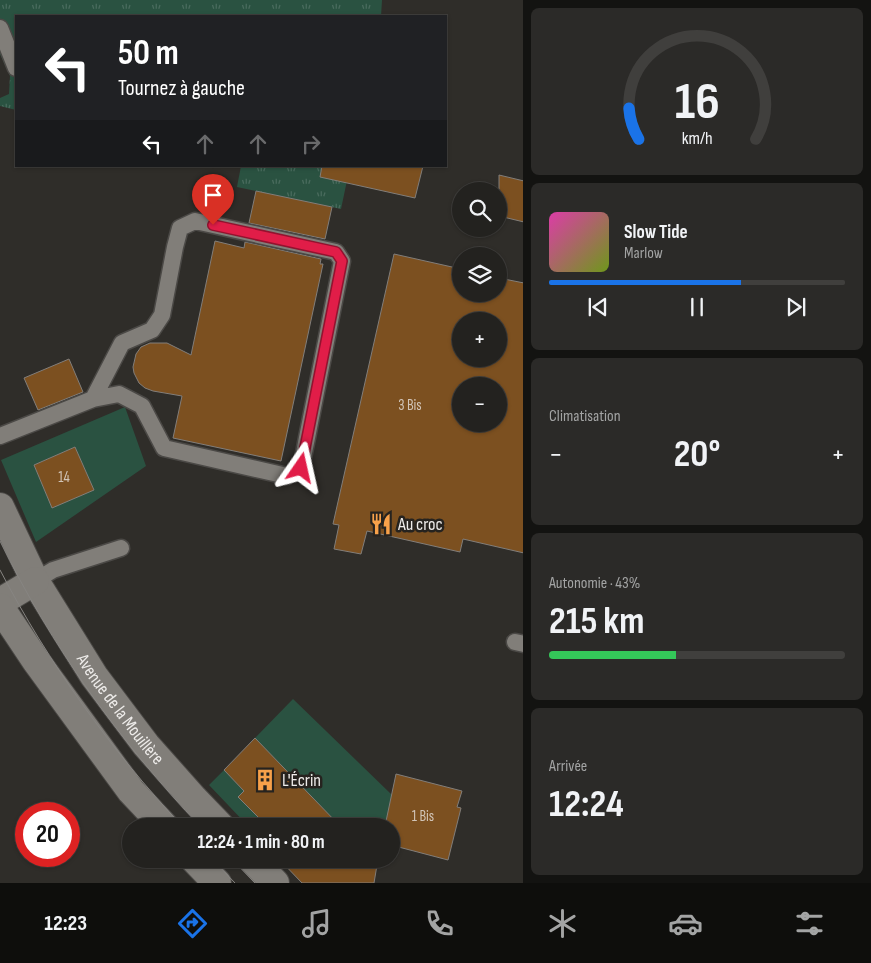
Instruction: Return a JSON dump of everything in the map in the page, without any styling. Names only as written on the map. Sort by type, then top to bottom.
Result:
[{"type":"street","name":"Avenue de la Mouillère","points":[[0,507],[35,581],[94,676],[146,745],[213,818]]},
{"type":"street","points":[[0,602],[35,581]]},
{"type":"street","points":[[0,607],[36,661],[131,791],[156,818]]},
{"type":"street","points":[[203,868],[217,883]]},
{"type":"street","points":[[261,868],[275,883]]},
{"type":"lane","points":[[0,28],[15,66]]},
{"type":"lane","points":[[0,436],[93,399],[119,394],[142,406],[164,448],[287,476],[301,468],[342,261],[336,252],[195,221],[180,228],[162,315],[152,330],[122,343],[93,399]]},
{"type":"lane","points":[[35,581],[53,570],[121,548]]},
{"type":"green space","points":[[0,0],[382,0],[381,15],[15,15],[15,110],[0,106],[0,98],[9,94],[10,76],[0,54]]},
{"type":"green space","points":[[241,167],[350,167],[341,209],[237,187]]},
{"type":"green space","points":[[125,407],[146,466],[36,542],[1,460]],"holes":[[[75,447],[93,490],[52,507],[34,465]]]},
{"type":"green space","points":[[293,699],[392,795],[387,818],[332,818],[255,738]]},
{"type":"green space","points":[[224,770],[244,791],[238,797],[259,818],[240,818],[209,785]]},
{"type":"building","points":[[322,167],[423,167],[415,198],[320,177]]},
{"type":"building","points":[[499,175],[523,181],[523,222],[507,218],[507,182],[499,182]]},
{"type":"building","points":[[256,191],[332,207],[325,239],[249,223]]},
{"type":"building","points":[[215,241],[244,248],[245,242],[321,259],[320,264],[323,264],[281,461],[173,438],[182,396],[145,388],[139,383],[134,373],[133,367],[136,354],[141,347],[150,343],[167,343],[191,355]]},
{"type":"building","points":[[394,254],[452,267],[452,302],[507,302],[507,280],[523,283],[523,553],[463,539],[460,552],[367,531],[361,554],[334,549],[339,525],[333,524]]},
{"type":"building","points":[[69,359],[83,392],[38,410],[24,378]]},
{"type":"building","points":[[75,447],[94,490],[52,508],[34,465]]},
{"type":"building","name":"L'Écrin","points":[[255,738],[332,818],[259,818],[238,797],[244,791],[224,770]]},
{"type":"building","points":[[396,774],[462,791],[457,807],[461,808],[448,860],[400,847],[400,818],[387,818]]},
{"type":"building","points":[[288,868],[376,868],[374,883],[302,883]]},
{"type":"tram line","points":[[0,541],[42,618],[89,691],[142,761],[193,818]]},
{"type":"tram line","points":[[0,570],[39,639],[82,704],[130,767],[175,818]]},
{"type":"tram line","points":[[221,868],[235,883]]},
{"type":"tram line","points":[[241,868],[255,883]]},
{"type":"place","name":"Au croc","points":[[381,524]]},
{"type":"place","name":"L'Écrin","points":[[265,780]]},
{"type":"route","points":[[213,225],[336,252],[342,261],[301,468]]}]
